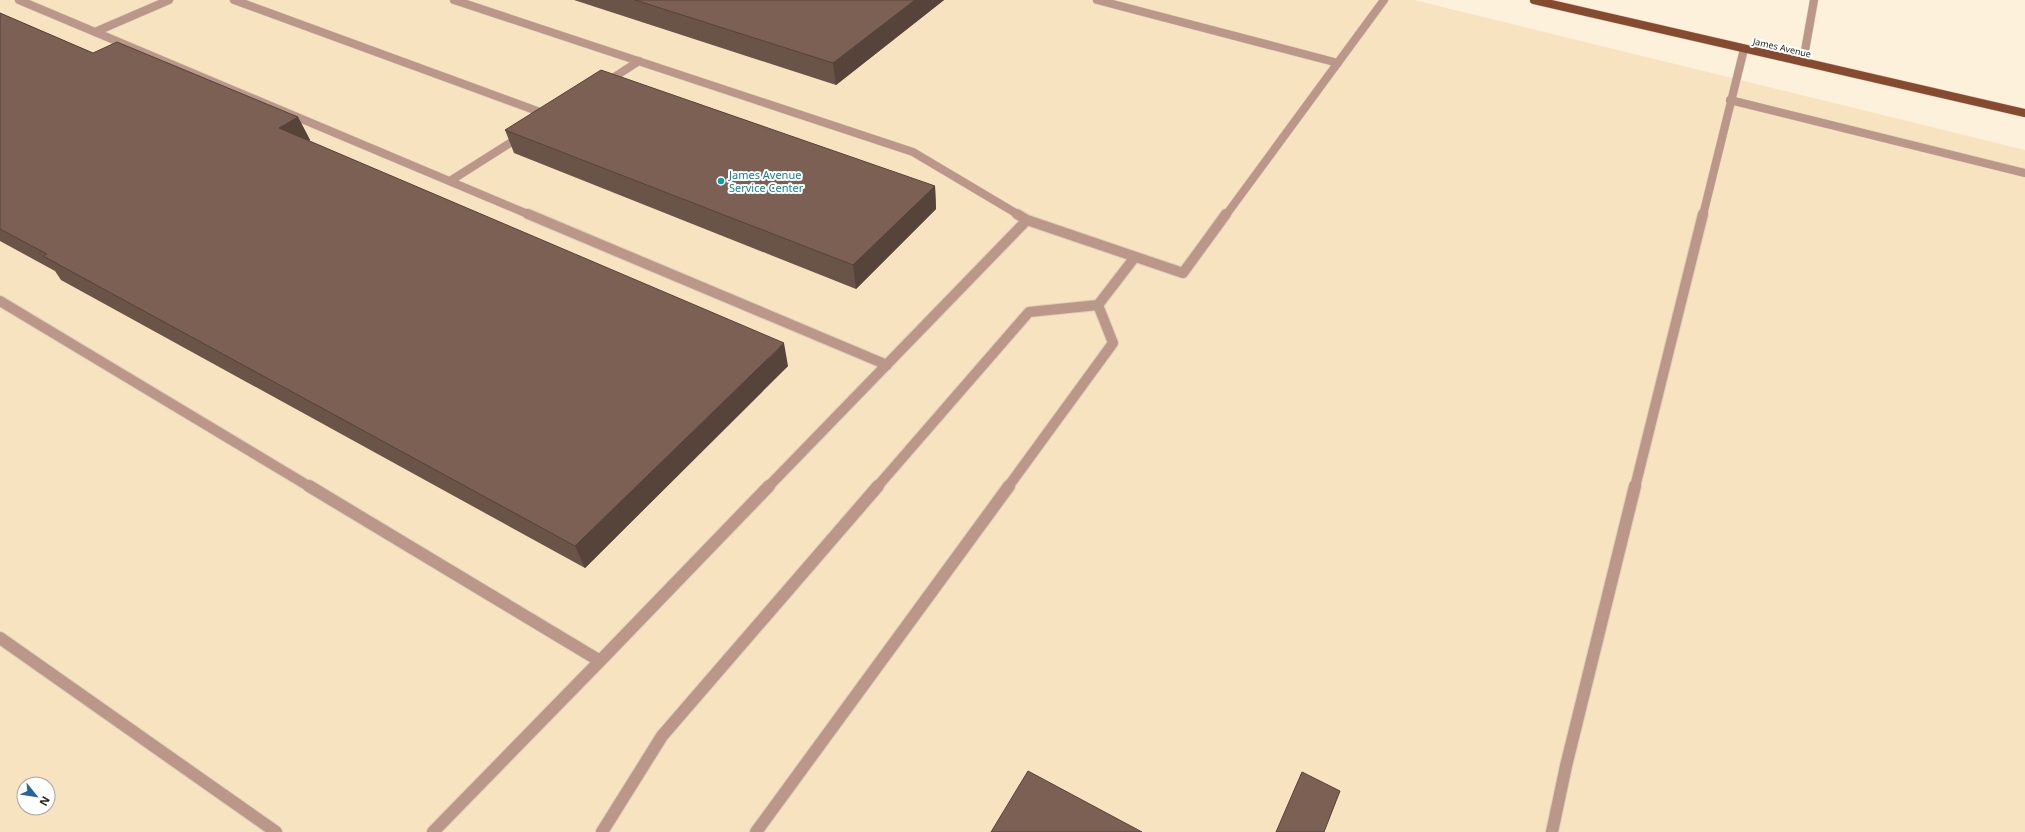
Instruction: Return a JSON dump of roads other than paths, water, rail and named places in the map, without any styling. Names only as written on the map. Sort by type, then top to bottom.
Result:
[{"type":"main road","name":"James Avenue","points":[[1534,0],[2025,113]]},
{"type":"street","points":[[19,0],[887,365]]},
{"type":"street","points":[[96,32],[169,0]]},
{"type":"street","points":[[234,0],[552,117]]},
{"type":"street","points":[[454,0],[913,152],[1027,220],[1183,273],[1384,0]]},
{"type":"street","points":[[1097,0],[1338,63]]},
{"type":"street","points":[[1803,62],[1814,0]]},
{"type":"street","points":[[1552,832],[1572,743],[1727,121],[1730,100],[1744,49]]},
{"type":"street","points":[[599,87],[639,61]]},
{"type":"street","points":[[1730,100],[2025,173]]},
{"type":"street","points":[[450,181],[526,133]]},
{"type":"street","points":[[433,832],[1027,220]]},
{"type":"street","points":[[602,832],[662,736],[1029,312],[1098,305],[1135,257]]},
{"type":"street","points":[[0,301],[600,661]]},
{"type":"street","points":[[756,832],[1113,343],[1098,305]]},
{"type":"street","points":[[0,638],[276,832]]},
{"type":"place","name":"James Avenue Service Center","points":[[721,181]]}]
